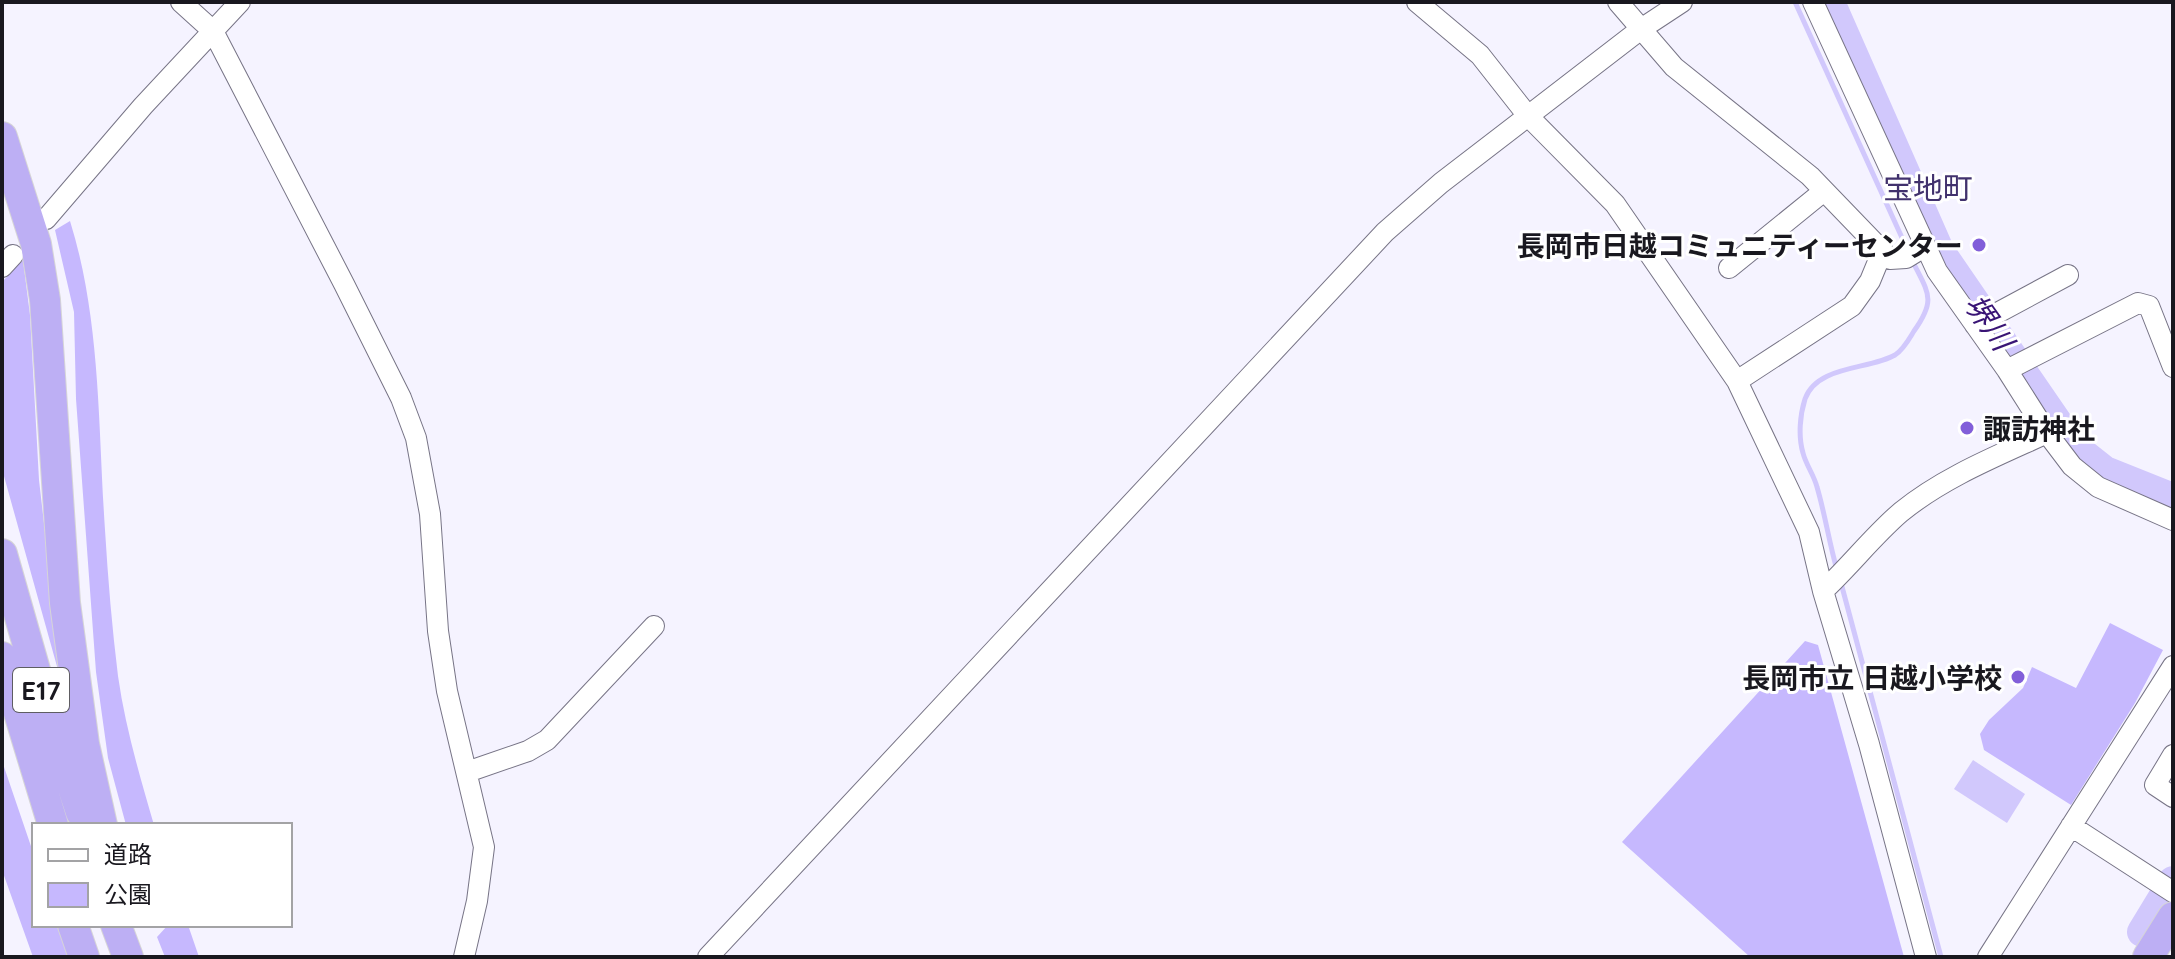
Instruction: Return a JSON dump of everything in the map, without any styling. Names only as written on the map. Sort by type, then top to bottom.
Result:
[{"type":"highway","points":[[2,137],[36,244],[45,300],[66,617],[84,744],[102,823]]},
{"type":"highway","name":"E17","points":[[2,554],[39,684],[84,823]]},
{"type":"highway","name":"E17","points":[[2,657],[52,823]]},
{"type":"highway","points":[[2,723],[36,823]]},
{"type":"highway","points":[[2148,957],[2173,917]]},
{"type":"highway","points":[[117,927],[128,957]]},
{"type":"highway","points":[[132,927],[141,957]]},
{"type":"street","points":[[181,2],[213,31],[401,398],[416,438],[430,514],[438,631],[447,691],[484,847],[477,901],[464,957]]},
{"type":"street","points":[[46,219],[143,106],[240,2]]},
{"type":"street","points":[[1417,2],[1480,55],[1528,116],[1615,204],[1737,381],[1809,532],[1926,957]]},
{"type":"street","points":[[1618,2],[1683,75],[1802,170],[1890,259],[1898,260],[1924,247]]},
{"type":"street","points":[[708,957],[1385,232],[1441,183],[1641,29],[1682,2]]},
{"type":"street","points":[[1813,2],[1937,271],[2047,433],[2072,466],[2098,487],[2173,520]]},
{"type":"street","points":[[1729,268],[1824,191]]},
{"type":"street","points":[[1737,381],[1852,306],[1870,281],[1882,252]]},
{"type":"street","points":[[1975,325],[2068,275]]},
{"type":"street","points":[[2007,370],[2138,303],[2149,306],[2173,367]]},
{"type":"street","points":[[1823,591],[1900,513],[1926,494],[1962,473],[2047,433]]},
{"type":"street","points":[[467,772],[528,751],[547,740],[654,626]]},
{"type":"street","points":[[1988,957],[2173,666]]},
{"type":"street","points":[[2173,755],[2155,785],[2173,797]]},
{"type":"street","points":[[2071,826],[2169,889]]},
{"type":"green space","points":[[70,221],[88,297],[118,676],[138,770],[153,823],[125,823],[108,758],[96,672],[76,399],[74,312],[55,230]]},
{"type":"green space","points":[[23,260],[30,315],[39,480],[63,688],[2,469],[2,282]]},
{"type":"green space","points":[[2110,623],[2163,650],[2135,703],[2071,805],[1984,750],[1980,734],[1989,720],[2023,688],[2032,667],[2076,688]]},
{"type":"green space","points":[[1805,641],[1818,645],[1904,957],[1750,957],[1622,842]]},
{"type":"green space","points":[[2,761],[32,849],[32,927],[59,927],[69,957],[33,957],[2,870]]},
{"type":"green space","points":[[166,927],[189,927],[199,957],[165,957],[157,937]]},
{"type":"shaded area","points":[[1973,760],[2025,794],[2007,823],[1954,789]]},
{"type":"waterway","points":[[1795,2],[1908,251]]},
{"type":"waterway","name":"堺川","points":[[1830,2],[1939,250],[2064,432],[2081,452],[2105,471],[2173,498]]},
{"type":"waterway","points":[[1837,570],[1817,487],[1801,446],[1803,405],[1811,388],[1820,380],[1884,360],[1895,355],[1906,344],[1928,303],[1926,289],[1912,260]]},
{"type":"waterway","points":[[1841,583],[1941,957]]},
{"type":"waterway","name":"堺川","points":[[2142,932],[2173,881]]},
{"type":"place","name":"長岡市日越コミュニティーセンター","points":[[1979,245]]},
{"type":"place","name":"諏訪神社","points":[[1967,428]]},
{"type":"place","name":"長岡市立 日越小学校","points":[[2018,677]]},
{"type":"district","name":"宝地町","points":[[1928,188]]}]
